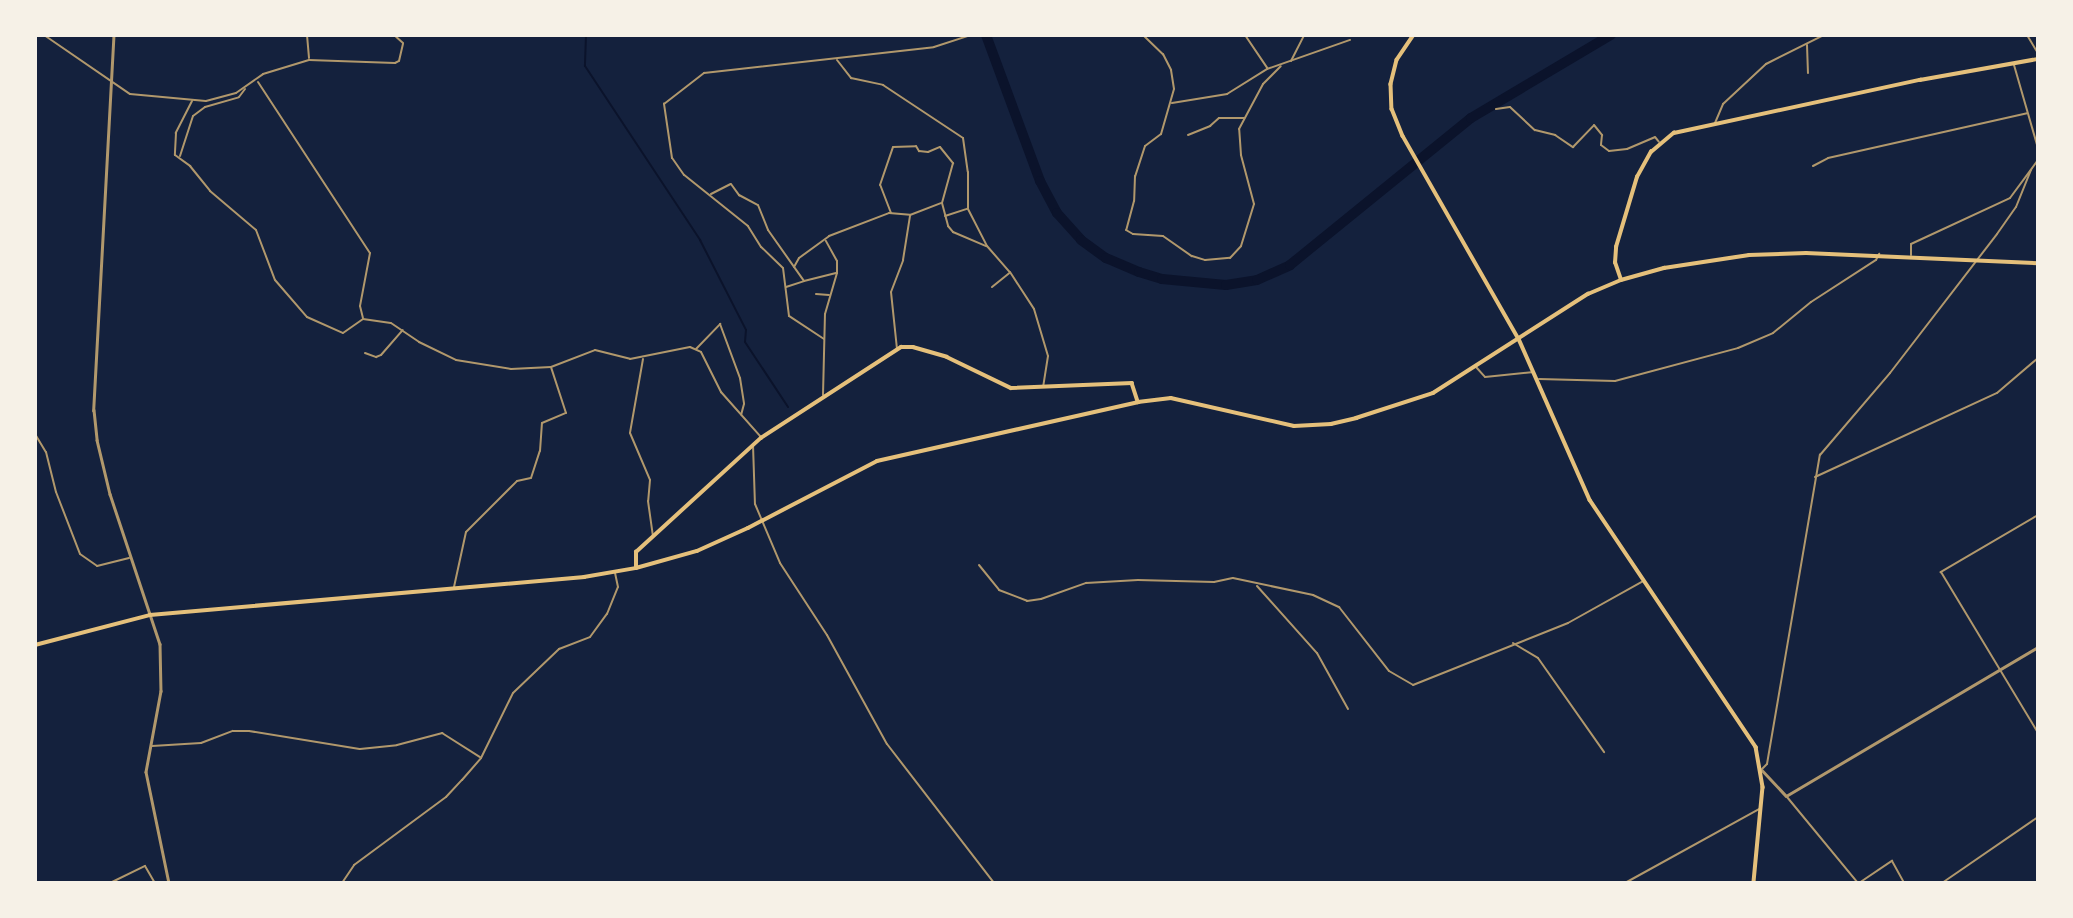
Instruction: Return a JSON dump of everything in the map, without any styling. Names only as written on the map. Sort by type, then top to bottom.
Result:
[{"type":"main road","points":[[1414,35],[1397,60],[1390,97],[1395,120],[1519,340],[1583,488],[1751,736],[1762,770],[1754,883]]},
{"type":"main road","points":[[1620,280],[1615,263],[1616,247],[1637,177],[1647,157],[1660,143],[1681,131],[1920,80],[2038,60]]},
{"type":"main road","points":[[35,645],[150,615],[615,572],[659,563],[697,551],[748,528],[877,460],[1138,402],[1171,398],[1269,421],[1316,426],[1356,418],[1433,393],[1588,294],[1620,280],[1664,268],[1749,255],[1879,254],[2038,263]]},
{"type":"main road","points":[[636,568],[636,552],[761,438],[897,349],[913,347],[947,357],[1011,388],[1132,383],[1138,402]]},
{"type":"street","points":[[44,35],[136,96],[173,96],[192,101],[218,98],[247,86],[263,74],[309,60],[395,63],[399,61],[403,43],[394,35]]},
{"type":"street","points":[[114,35],[94,410],[102,464],[160,644],[163,668],[146,772],[146,788],[169,883]]},
{"type":"street","points":[[307,35],[309,60]]},
{"type":"street","points":[[824,339],[789,316],[783,268],[761,247],[748,226],[684,175],[672,158],[664,104],[704,73],[934,47],[972,35]]},
{"type":"street","points":[[1143,35],[1163,54],[1171,70],[1174,89],[1161,134],[1145,146],[1135,176],[1134,201],[1126,230],[1133,234],[1163,236],[1192,256],[1205,260],[1235,255],[1254,204],[1239,136],[1245,117],[1263,85],[1281,66]]},
{"type":"street","points":[[1245,35],[1268,69]]},
{"type":"street","points":[[1290,62],[1304,35]]},
{"type":"street","points":[[1714,123],[1719,110],[1735,90],[1773,58],[1824,35]]},
{"type":"street","points":[[2027,35],[2038,53]]},
{"type":"street","points":[[1171,103],[1227,94],[1268,69],[1350,40]]},
{"type":"street","points":[[1807,44],[1808,73]]},
{"type":"street","points":[[836,59],[851,78],[883,85],[963,138],[968,209],[987,246],[1010,272],[1034,309],[1048,356],[1042,387]]},
{"type":"street","points":[[2014,65],[2038,148]]},
{"type":"street","points":[[257,80],[370,253],[360,306],[363,319]]},
{"type":"street","points":[[180,157],[193,116],[205,107],[239,97],[247,86]]},
{"type":"street","points":[[192,101],[176,133],[173,149],[175,155],[180,157],[210,191],[256,230],[275,280],[307,317],[343,334],[363,319],[391,323],[432,348],[467,363],[511,369],[551,367],[596,350],[630,359],[690,347],[704,356],[721,392],[761,438]]},
{"type":"street","points":[[1496,108],[1510,107],[1535,131],[1555,135],[1573,147],[1594,125],[1602,135],[1601,145],[1609,151],[1627,149],[1655,137],[1660,143]]},
{"type":"street","points":[[1813,166],[1828,158],[2027,113]]},
{"type":"street","points":[[1188,135],[1210,126],[1219,118],[1245,117]]},
{"type":"street","points":[[891,213],[880,185],[893,147],[916,146],[919,151],[940,147],[946,151],[953,163],[942,203],[945,216],[953,232],[987,246]]},
{"type":"street","points":[[1911,255],[1911,244],[2010,198],[2038,160]]},
{"type":"street","points":[[1904,883],[1892,861],[1858,883],[1762,770],[1767,764],[1804,554],[1814,477],[1824,448],[1890,373],[2017,206],[2031,170]]},
{"type":"street","points":[[710,195],[731,184],[739,195],[758,205],[768,230],[804,281]]},
{"type":"street","points":[[794,267],[799,258],[826,239],[891,213],[910,215],[942,203]]},
{"type":"street","points":[[945,216],[968,209]]},
{"type":"street","points":[[897,349],[891,292],[903,260],[910,215]]},
{"type":"street","points":[[823,396],[825,314],[837,273],[837,261],[826,239]]},
{"type":"street","points":[[1538,379],[1615,381],[1738,348],[1773,333],[1811,302],[1876,260],[1879,254]]},
{"type":"street","points":[[992,287],[1010,272]]},
{"type":"street","points":[[786,287],[837,273]]},
{"type":"street","points":[[816,294],[830,295]]},
{"type":"street","points":[[696,349],[720,324],[740,378],[744,404],[741,416]]},
{"type":"street","points":[[365,354],[376,357],[381,355],[404,330]]},
{"type":"street","points":[[643,358],[631,433],[650,480],[648,500],[653,536]]},
{"type":"street","points":[[1814,477],[1997,393],[2038,358]]},
{"type":"street","points":[[454,588],[466,532],[517,481],[531,478],[540,451],[542,423],[566,413],[551,367]]},
{"type":"street","points":[[1476,367],[1485,377],[1535,372]]},
{"type":"street","points":[[35,434],[46,452],[56,492],[80,554],[97,566],[130,557]]},
{"type":"street","points":[[754,445],[754,495],[761,520],[786,574],[827,635],[887,744],[994,883]]},
{"type":"street","points":[[2038,515],[1941,572],[2038,733]]},
{"type":"street","points":[[979,565],[999,590],[1027,601],[1041,599],[1086,583],[1119,580],[1214,582],[1233,578],[1257,585],[1285,588],[1334,604],[1389,671],[1413,685],[1568,623],[1644,580]]},
{"type":"street","points":[[342,883],[354,865],[446,797],[481,758],[513,693],[559,649],[590,637],[600,625],[618,587],[615,572]]},
{"type":"street","points":[[1257,585],[1317,653],[1348,709]]},
{"type":"street","points":[[1513,643],[1538,658],[1604,752]]},
{"type":"street","points":[[1786,796],[2038,647]]},
{"type":"street","points":[[151,746],[201,743],[233,731],[250,731],[360,749],[397,745],[442,733],[481,758]]},
{"type":"street","points":[[1625,883],[1761,807]]},
{"type":"street","points":[[1942,883],[2038,817]]},
{"type":"street","points":[[110,883],[145,866],[155,883]]},
{"type":"street","points":[[122,877],[125,883]]},
{"type":"waterway","points":[[586,35],[585,66],[700,240],[746,330],[745,342],[788,407]]},
{"type":"waterway","points":[[986,35],[1040,181],[1057,213],[1081,240],[1106,258],[1139,272],[1162,279],[1226,285],[1257,280],[1290,265],[1471,118],[1611,35]]}]
